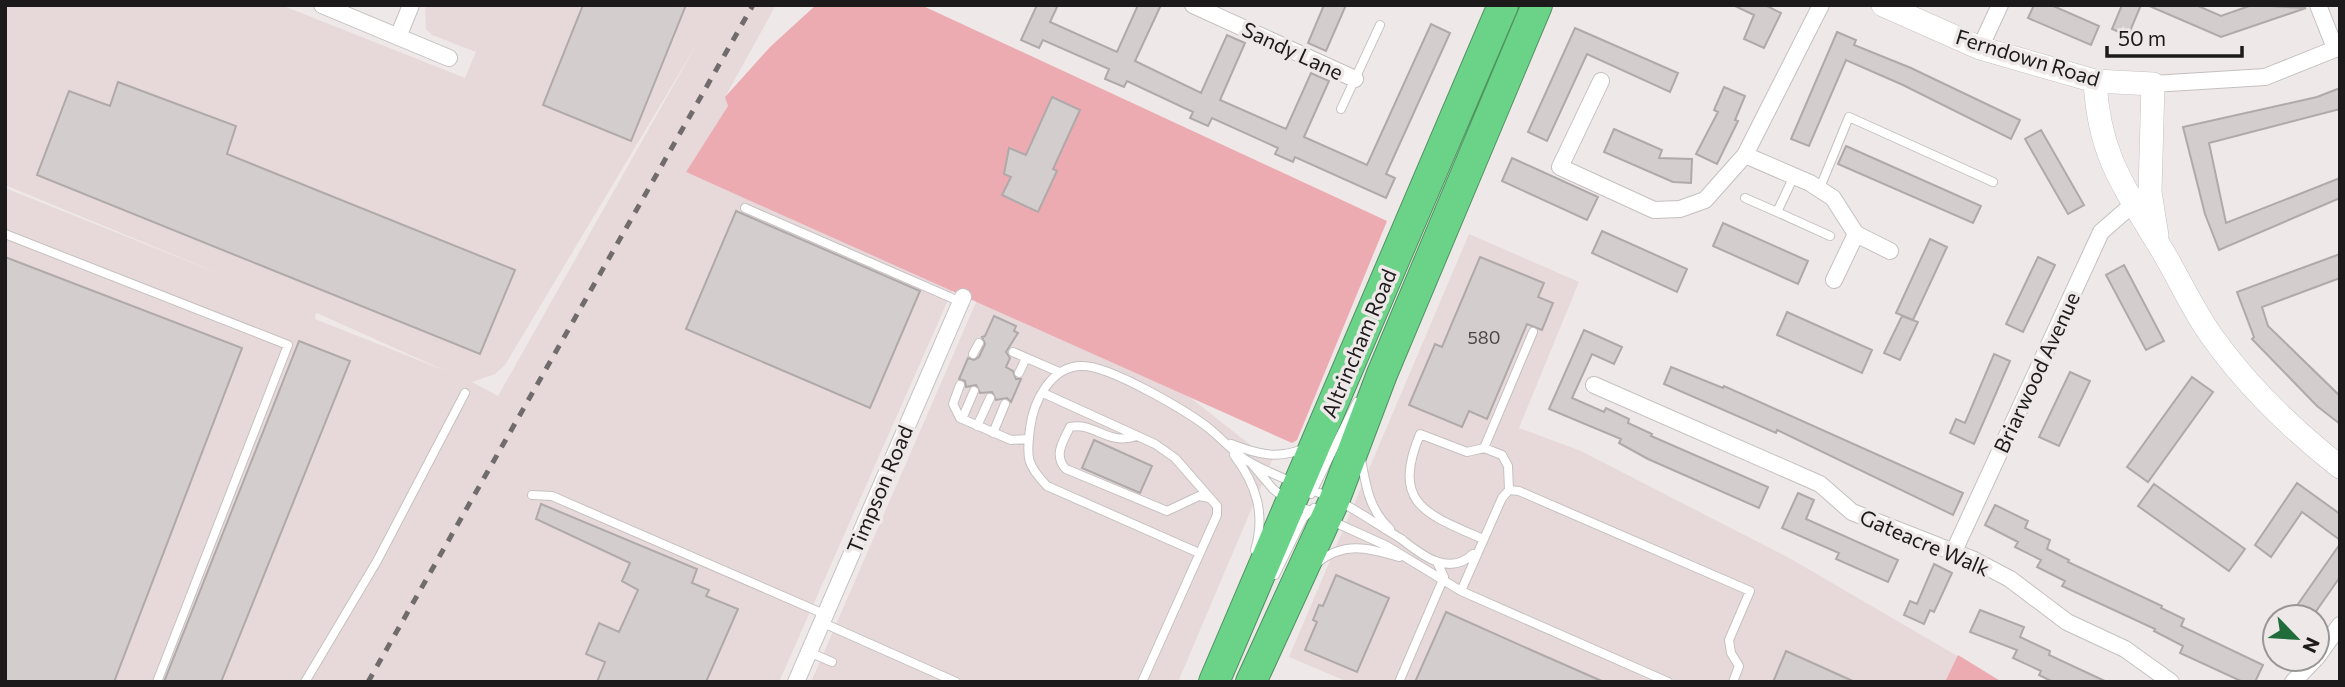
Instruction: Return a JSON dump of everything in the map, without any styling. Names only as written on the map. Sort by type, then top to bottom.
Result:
[{"type":"highway","name":"Altrincham Road","points":[[1251,682],[1300,576],[1312,502],[1317,441],[1503,5]]},
{"type":"highway","name":"Altrincham Road","points":[[1214,682],[1240,618],[1312,502],[1360,435],[1382,374],[1537,5]]},
{"type":"main road","name":"Ferndown Road","points":[[1883,5],[1980,48],[2095,81],[2153,84]]},
{"type":"main road","points":[[2095,81],[2098,121],[2111,164],[2141,197],[2158,243],[2190,302],[2244,378],[2311,444],[2340,467]]},
{"type":"main road","points":[[2141,197],[2153,84]]},
{"type":"street","points":[[322,5],[449,58]]},
{"type":"street","points":[[398,37],[411,5]]},
{"type":"street","name":"Sandy Lane","points":[[1193,5],[1355,79]]},
{"type":"street","points":[[1601,81],[1560,167],[1654,210],[1680,209],[1705,200],[1745,155],[1821,5]]},
{"type":"street","points":[[1980,48],[2000,5]]},
{"type":"street","points":[[2318,5],[2337,48]]},
{"type":"street","name":"Ferndown Road","points":[[2153,84],[2265,77],[2337,48]]},
{"type":"street","points":[[1745,155],[1794,176],[1833,198],[1856,234],[1890,251]]},
{"type":"street","name":"Briarwood Avenue","points":[[1954,551],[2101,232],[2141,197]]},
{"type":"street","points":[[1834,280],[1856,234]]},
{"type":"street","name":"Timpson Road","points":[[796,682],[962,300]]},
{"type":"street","name":"Gateacre Walk","points":[[1594,385],[1820,484],[1852,512],[1954,551],[2010,579],[2067,622],[2125,649],[2171,682]]},
{"type":"lane","name":"Sandy Lane","points":[[1341,109],[1380,25]]},
{"type":"lane","points":[[1819,190],[1850,117],[1993,181]]},
{"type":"lane","points":[[1777,212],[1794,176]]},
{"type":"lane","points":[[1745,198],[1830,236]]},
{"type":"lane","points":[[745,208],[962,300]]},
{"type":"lane","points":[[5,234],[288,345],[157,682]]},
{"type":"lane","points":[[1484,447],[1533,332]]},
{"type":"lane","points":[[973,354],[979,343]]},
{"type":"lane","points":[[1013,352],[1059,372]]},
{"type":"lane","points":[[1019,373],[1026,358]]},
{"type":"lane","points":[[1199,553],[1047,486],[1029,467],[1032,417],[1043,393],[1059,372],[1082,365],[1097,368],[1177,408],[1251,463],[1351,527],[1442,580],[1668,682]]},
{"type":"lane","points":[[1312,502],[1359,399],[1382,374]]},
{"type":"lane","points":[[960,385],[953,404],[955,413],[962,419],[1016,442],[1029,439]]},
{"type":"lane","points":[[962,419],[974,391]]},
{"type":"lane","points":[[305,682],[377,561],[465,393]]},
{"type":"lane","points":[[1043,393],[1138,436],[1175,458],[1217,506],[1217,515],[1142,682]]},
{"type":"lane","points":[[977,426],[989,398]]},
{"type":"lane","points":[[993,433],[1005,404]]},
{"type":"lane","points":[[1138,436],[1122,441],[1078,425],[1070,427],[1059,451],[1059,459],[1066,469],[1167,511],[1199,496],[1209,498]]},
{"type":"lane","points":[[1461,590],[1502,498],[1509,490],[1508,466],[1502,455],[1484,447],[1467,452],[1420,434],[1408,475],[1410,492],[1422,507],[1439,520],[1483,539]]},
{"type":"lane","points":[[1360,435],[1368,499],[1377,515],[1402,540]]},
{"type":"lane","points":[[1225,442],[1263,456],[1283,456],[1317,441]]},
{"type":"lane","points":[[1225,442],[1247,472],[1257,495],[1260,520],[1254,555]]},
{"type":"lane","points":[[1251,463],[1273,489],[1312,502],[1352,508],[1437,562],[1454,565],[1467,560],[1478,549]]},
{"type":"lane","points":[[1509,490],[1543,500],[1750,591],[1729,640],[1731,653],[1739,666],[1733,682]]},
{"type":"lane","points":[[532,495],[552,496],[823,618],[884,650],[956,682]]},
{"type":"lane","points":[[1300,576],[1332,553],[1351,547],[1366,547],[1412,561]]},
{"type":"lane","points":[[1399,682],[1442,580],[1444,573],[1437,562]]},
{"type":"lane","points":[[1240,618],[1251,568]]},
{"type":"lane","points":[[809,652],[832,663]]},
{"type":"shaded area","points":[[5,5],[281,5],[465,78],[476,52],[432,35],[426,29],[425,5],[776,5],[725,97],[729,105],[686,172],[953,289],[779,682],[5,682],[5,188],[225,276],[5,185]],"holes":[[[698,42],[498,396],[472,382],[495,374],[505,365]],[[316,313],[319,314],[446,371],[315,319]]]},
{"type":"shaded area","points":[[816,5],[921,5],[1387,221],[1297,440],[1292,443],[686,172],[728,106],[725,97],[770,47]]},
{"type":"shaded area","points":[[1469,234],[1579,282],[1519,428],[1581,451],[1791,559],[2002,682],[1348,682],[1289,657]]},
{"type":"shaded area","points":[[977,300],[1187,395],[1253,447],[1276,451],[1178,682],[811,682]]},
{"type":"shaded area","points":[[1958,655],[2002,682],[1945,682]]},
{"type":"building","points":[[583,5],[686,5],[631,141],[543,105]]},
{"type":"building","points":[[1037,5],[1058,5],[1050,22],[1117,52],[1138,5],[1161,5],[1135,61],[1201,93],[1227,35],[1245,43],[1220,100],[1286,129],[1311,73],[1329,81],[1304,137],[1367,165],[1431,24],[1450,33],[1386,174],[1395,178],[1386,198],[1295,157],[1293,162],[1275,154],[1278,148],[1212,118],[1208,126],[1190,118],[1193,112],[1127,81],[1124,87],[1105,79],[1109,69],[1043,40],[1039,48],[1021,40]]},
{"type":"building","points":[[1324,5],[1346,5],[1326,51],[1308,43]]},
{"type":"building","points":[[1733,5],[1765,5],[1781,13],[1764,48],[1744,39],[1754,15]]},
{"type":"building","points":[[2034,5],[2051,5],[2099,26],[2091,45],[2028,18]]},
{"type":"building","points":[[2122,5],[2141,5],[2128,36],[2112,29]]},
{"type":"building","points":[[2147,5],[2196,5],[2221,16],[2252,5],[2306,8],[2221,37]]},
{"type":"building","points":[[1575,28],[1678,73],[1670,92],[1587,54],[1547,141],[1528,132]]},
{"type":"building","points":[[1837,32],[1856,40],[1854,45],[1911,68],[2020,120],[2011,139],[1846,60],[1809,146],[1791,139]]},
{"type":"building","points":[[118,82],[236,126],[227,154],[515,270],[480,354],[37,175],[69,91],[110,106]]},
{"type":"building","points":[[1724,87],[1745,96],[1735,120],[1738,121],[1717,164],[1696,154],[1718,112],[1714,110]]},
{"type":"building","points":[[2340,88],[2340,109],[2209,143],[2226,223],[2340,178],[2340,198],[2219,250],[2205,214],[2183,127],[2317,97]]},
{"type":"building","points":[[1052,97],[1080,110],[1053,169],[1057,171],[1038,212],[1002,195],[1011,177],[1004,174],[1009,148],[1026,155]]},
{"type":"building","points":[[1614,129],[1662,150],[1659,158],[1692,159],[1691,183],[1673,182],[1604,152]]},
{"type":"building","points":[[2041,130],[2084,205],[2068,214],[2025,139]]},
{"type":"building","points":[[1846,146],[1981,206],[1973,223],[1838,164]]},
{"type":"building","points":[[1512,158],[1598,197],[1587,220],[1502,181]]},
{"type":"building","points":[[736,211],[920,291],[870,408],[686,329]]},
{"type":"building","points":[[1723,223],[1808,261],[1798,284],[1713,246]]},
{"type":"building","points":[[1602,231],[1687,269],[1677,292],[1592,253]]},
{"type":"building","points":[[1930,239],[1947,247],[1913,320],[1896,313]]},
{"type":"building","points":[[2340,254],[2340,278],[2262,307],[2268,326],[2340,396],[2340,424],[2317,406],[2252,339],[2254,337],[2237,292]]},
{"type":"building","points":[[5,257],[242,348],[114,682],[5,682]]},
{"type":"building","points":[[1480,257],[1544,283],[1538,297],[1553,303],[1542,330],[1527,324],[1487,419],[1469,411],[1462,427],[1409,405],[1435,344],[1442,347]]},
{"type":"building","points":[[2038,257],[2055,265],[2023,332],[2006,324]]},
{"type":"building","points":[[2124,265],[2164,341],[2146,350],[2106,275]]},
{"type":"building","points":[[1787,312],[1872,350],[1862,373],[1777,335]]},
{"type":"building","points":[[994,316],[1016,326],[1014,331],[1018,333],[1006,352],[1010,358],[1006,367],[1013,371],[1016,379],[1021,379],[1011,402],[1007,398],[996,400],[992,392],[980,393],[976,385],[966,387],[965,381],[959,379],[968,358],[974,360],[979,357],[985,344],[982,337],[985,336]]},
{"type":"building","points":[[1902,316],[1918,322],[1900,360],[1884,353]]},
{"type":"building","points":[[1584,330],[1622,347],[1614,364],[1592,354],[1572,398],[1604,412],[1606,408],[1629,419],[1628,423],[1652,434],[1651,436],[1768,487],[1759,508],[1648,459],[1619,443],[1621,439],[1549,409]]},
{"type":"building","points":[[299,341],[350,361],[221,682],[164,682]]},
{"type":"building","points":[[1994,354],[2010,361],[1974,444],[1950,433],[1956,419],[1965,423]]},
{"type":"building","points":[[1671,367],[1723,388],[1724,386],[1963,493],[1953,515],[1777,430],[1776,433],[1664,384]]},
{"type":"building","points":[[2070,372],[2090,381],[2059,446],[2039,437]]},
{"type":"building","points":[[2192,377],[2213,392],[2148,482],[2127,467]]},
{"type":"building","points":[[1094,440],[1152,466],[1140,493],[1082,468]]},
{"type":"building","points":[[2297,483],[2340,514],[2340,540],[2302,512],[2271,557],[2255,545]]},
{"type":"building","points":[[2154,484],[2245,549],[2229,571],[2138,506]]},
{"type":"building","points":[[1798,493],[1814,500],[1806,519],[1898,560],[1888,582],[1836,559],[1839,553],[1782,528]]},
{"type":"building","points":[[541,504],[697,569],[692,583],[709,590],[706,596],[738,609],[706,682],[597,682],[605,662],[586,654],[599,623],[619,632],[638,590],[622,581],[630,563],[536,519]]},
{"type":"building","points":[[1995,505],[2028,521],[2025,528],[2050,540],[2047,549],[2069,560],[2068,562],[2162,606],[2161,608],[2184,619],[2181,626],[2261,664],[2255,682],[2243,682],[2180,653],[2183,646],[2154,631],[2155,629],[2062,586],[2065,581],[2037,567],[2041,560],[2015,547],[2018,542],[1985,525]]},
{"type":"building","points":[[2340,544],[2340,577],[2322,603],[2299,603]]},
{"type":"building","points":[[1934,564],[1952,573],[1934,612],[1930,610],[1924,624],[1904,615],[1910,601],[1917,604]]},
{"type":"building","points":[[1336,575],[1389,598],[1357,672],[1305,650],[1317,622],[1313,620],[1319,605],[1323,606]]},
{"type":"building","points":[[1980,610],[2024,627],[2020,637],[2050,651],[2049,655],[2107,682],[2053,682],[2039,675],[2041,671],[2013,658],[2017,650],[1970,632]]},
{"type":"building","points":[[1446,612],[1531,650],[1604,682],[1415,682]]},
{"type":"building","points":[[1786,651],[1855,682],[1773,682]]},
{"type":"railway","points":[[368,682],[753,5]]}]
